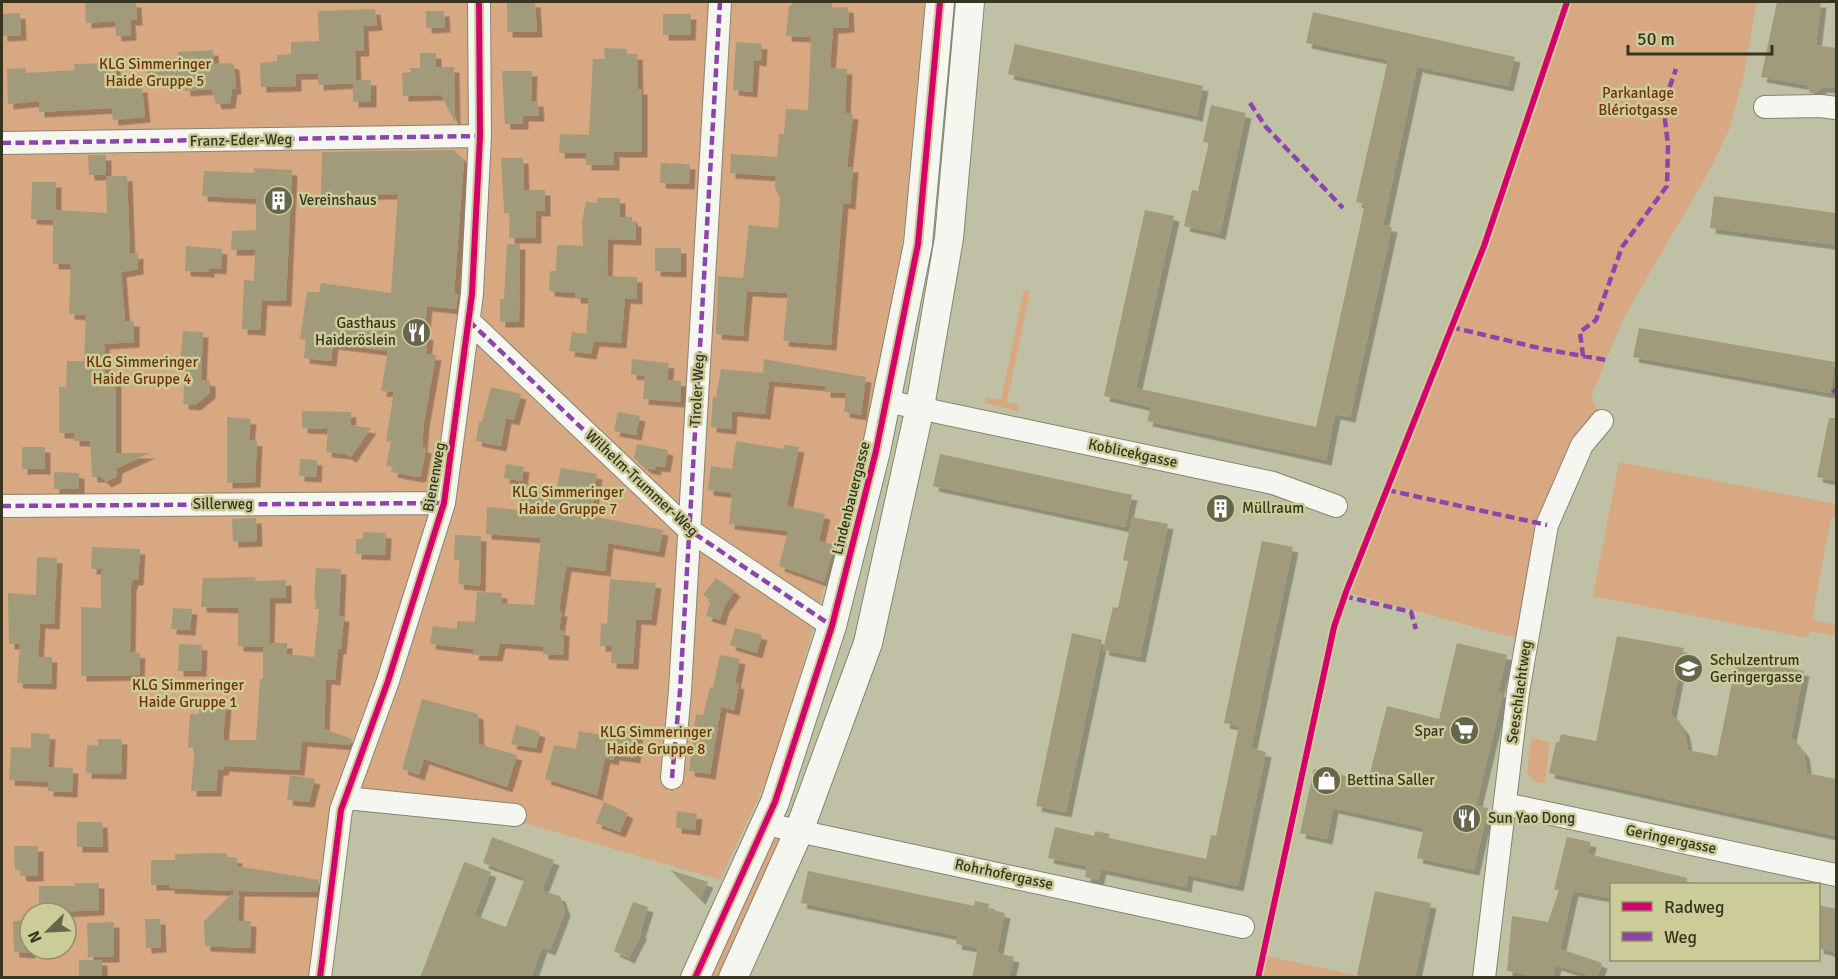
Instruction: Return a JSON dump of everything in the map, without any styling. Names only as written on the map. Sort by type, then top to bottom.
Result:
[{"type":"street","name":"Bienenweg","points":[[320,978],[342,810],[388,681],[444,503],[469,321],[480,136],[479,2]]},
{"type":"street","name":"Tiroler Weg","points":[[672,778],[680,691],[720,2]]},
{"type":"street","name":"Lindenbauergasse","points":[[695,978],[766,824],[832,626],[886,401],[918,244],[940,2]]},
{"type":"street","points":[[732,978],[799,831],[868,644],[920,407],[949,238],[970,2]]},
{"type":"street","points":[[1765,107],[1836,108]]},
{"type":"street","name":"Franz-Eder-Weg","points":[[2,143],[480,136]]},
{"type":"street","name":"Wilhelm-Trummer-Weg","points":[[469,321],[689,530],[832,626]]},
{"type":"street","name":"Koblicekgasse","points":[[886,401],[1272,483],[1336,506]]},
{"type":"street","name":"Seeschlachtweg","points":[[1484,978],[1518,692],[1547,525],[1582,445],[1602,421]]},
{"type":"street","name":"Sillerweg","points":[[2,506],[444,503]]},
{"type":"street","points":[[346,798],[515,815]]},
{"type":"street","name":"Geringergasse","points":[[1506,804],[1836,875]]},
{"type":"street","name":"Rohrhofergasse","points":[[766,824],[1243,927]]},
{"type":"green space","points":[[2,2],[924,2],[923,93],[887,357],[779,753],[720,880],[528,824],[349,805],[311,977],[2,978]]},
{"type":"green space","name":"Parkanlage Blériotgasse","points":[[1572,2],[1757,2],[1743,79],[1729,130],[1708,173],[1624,317],[1591,396],[1602,421],[1547,525],[1526,641],[1346,592],[1484,246]]},
{"type":"green space","points":[[1024,290],[1030,291],[1007,402],[1019,405],[1018,411],[985,403],[986,397],[1001,400]]},
{"type":"green space","points":[[1619,462],[1836,504],[1836,519],[1831,518],[1812,620],[1836,625],[1836,636],[1810,631],[1808,638],[1593,596]]},
{"type":"green space","points":[[1532,738],[1550,742],[1545,784],[1535,782],[1527,774]]},
{"type":"green space","points":[[775,836],[782,838],[718,977],[710,978]]},
{"type":"green space","points":[[1267,956],[1364,977],[1263,977]]},
{"type":"building","points":[[85,2],[136,2],[137,20],[130,20],[131,35],[116,36],[115,21],[86,23]]},
{"type":"building","points":[[507,2],[535,2],[537,32],[507,32]]},
{"type":"building","points":[[792,2],[832,2],[832,8],[848,7],[849,27],[833,28],[830,68],[847,69],[845,113],[853,114],[847,167],[853,167],[850,204],[843,203],[831,345],[783,341],[788,293],[747,291],[743,336],[716,334],[718,276],[743,278],[749,225],[778,228],[780,198],[775,188],[776,176],[730,173],[731,154],[777,157],[779,134],[784,134],[786,109],[808,110],[811,37],[786,36],[789,5],[792,5]]},
{"type":"building","points":[[1777,2],[1821,2],[1816,45],[1836,48],[1835,88],[1822,87],[1816,93],[1810,93],[1807,85],[1761,77]]},
{"type":"building","points":[[375,9],[377,25],[363,26],[364,51],[355,51],[356,80],[371,80],[371,102],[353,102],[353,83],[318,85],[318,74],[296,74],[296,86],[261,87],[260,63],[277,61],[277,55],[291,54],[291,42],[319,41],[318,11]]},
{"type":"building","points":[[426,11],[444,11],[445,27],[426,28]]},
{"type":"building","points":[[1313,12],[1515,57],[1508,86],[1417,67],[1383,225],[1392,227],[1350,417],[1335,414],[1326,460],[1147,421],[1151,407],[1104,396],[1145,210],[1174,216],[1136,388],[1316,427],[1365,204],[1356,202],[1388,60],[1306,43]]},
{"type":"building","points":[[20,13],[21,35],[2,36],[2,14]]},
{"type":"building","points":[[663,14],[691,14],[690,35],[663,35]]},
{"type":"building","points":[[736,42],[762,44],[761,61],[754,60],[752,92],[733,90]]},
{"type":"building","points":[[1015,44],[1203,86],[1197,116],[1008,74]]},
{"type":"building","points":[[604,48],[627,49],[627,54],[637,54],[638,89],[642,89],[642,152],[614,152],[614,165],[586,165],[586,153],[559,153],[560,134],[589,135],[593,59],[605,59]]},
{"type":"building","points":[[213,50],[214,64],[234,65],[236,89],[232,89],[230,103],[216,104],[212,89],[185,91],[184,76],[147,79],[147,63],[178,61],[178,52]]},
{"type":"building","points":[[420,53],[436,53],[436,67],[454,67],[455,123],[441,95],[403,96],[402,73],[411,72],[410,68],[420,68]]},
{"type":"building","points":[[115,63],[117,89],[142,87],[145,117],[113,120],[112,108],[39,112],[39,101],[8,104],[7,69],[26,68],[26,73],[75,70],[74,64]]},
{"type":"building","points":[[502,71],[532,71],[531,101],[538,101],[539,116],[523,116],[523,124],[505,124]]},
{"type":"building","points":[[1211,105],[1246,113],[1220,234],[1184,226],[1192,190],[1198,191],[1209,143],[1203,142]]},
{"type":"building","points":[[454,150],[464,160],[454,294],[458,294],[456,309],[427,306],[424,334],[428,335],[426,354],[436,355],[424,422],[422,447],[426,448],[421,476],[417,477],[392,472],[393,467],[386,466],[391,442],[386,441],[394,392],[381,391],[388,351],[333,344],[331,361],[304,358],[306,340],[300,339],[307,292],[319,292],[321,283],[391,293],[398,194],[321,195],[322,152]]},
{"type":"building","points":[[88,155],[106,155],[106,175],[89,175]]},
{"type":"building","points":[[501,158],[523,158],[524,190],[545,190],[545,211],[536,211],[536,238],[509,238],[510,213],[504,213]]},
{"type":"building","points":[[661,163],[690,164],[689,184],[660,183]]},
{"type":"building","points":[[254,168],[292,170],[286,301],[262,300],[260,330],[242,329],[244,280],[254,281],[255,250],[231,250],[232,231],[256,230],[256,199],[202,196],[204,171],[254,173]]},
{"type":"building","points":[[106,176],[127,176],[130,254],[138,253],[138,269],[121,272],[125,321],[134,321],[134,342],[104,344],[106,380],[116,379],[116,453],[150,453],[117,468],[116,477],[106,482],[101,477],[92,477],[90,441],[74,441],[74,433],[59,433],[59,387],[66,387],[67,361],[84,361],[86,315],[69,314],[71,264],[53,264],[53,220],[31,219],[32,182],[56,182],[56,210],[107,213]]},
{"type":"building","points":[[1714,196],[1836,213],[1836,245],[1710,228]]},
{"type":"building","points":[[597,198],[620,198],[620,217],[632,217],[632,221],[636,221],[636,240],[608,239],[607,276],[637,277],[637,299],[625,298],[621,343],[594,341],[591,354],[569,351],[572,332],[586,334],[589,298],[575,298],[575,293],[549,291],[550,271],[556,271],[557,245],[583,246],[582,221],[586,202],[597,203]]},
{"type":"building","points":[[507,244],[520,244],[519,322],[500,322],[500,299],[504,299]]},
{"type":"building","points":[[186,246],[222,249],[221,269],[209,268],[209,272],[185,271]]},
{"type":"building","points":[[655,248],[681,248],[681,272],[655,271]]},
{"type":"building","points":[[1639,328],[1835,362],[1830,393],[1633,357]]},
{"type":"building","points":[[183,331],[203,332],[201,380],[210,381],[210,393],[195,405],[183,404],[186,356],[181,356]]},
{"type":"building","points":[[632,359],[669,363],[667,380],[681,381],[680,402],[643,399],[645,376],[631,374]]},
{"type":"building","points":[[764,359],[866,377],[861,415],[844,412],[846,393],[825,392],[825,386],[769,381],[765,414],[732,411],[731,429],[711,427],[713,397],[716,397],[721,369],[763,373]]},
{"type":"building","points":[[491,387],[521,394],[514,420],[506,418],[501,446],[476,441],[479,421],[482,422]]},
{"type":"building","points":[[302,411],[351,412],[350,425],[371,428],[351,457],[346,454],[326,452],[328,429],[302,428]]},
{"type":"building","points":[[618,412],[640,416],[636,435],[614,431]]},
{"type":"building","points":[[227,417],[251,419],[249,440],[257,441],[255,482],[227,483]]},
{"type":"building","points":[[1829,418],[1836,418],[1836,481],[1817,477]]},
{"type":"building","points":[[736,441],[784,449],[784,445],[799,447],[787,506],[825,514],[819,541],[835,545],[824,582],[779,566],[788,531],[729,524],[732,493],[708,490],[711,466],[732,469]]},
{"type":"building","points":[[637,444],[668,450],[665,467],[656,466],[655,470],[646,468],[634,458]]},
{"type":"building","points":[[22,447],[45,447],[45,469],[22,469]]},
{"type":"building","points":[[940,454],[1132,495],[1125,527],[933,486]]},
{"type":"building","points":[[300,459],[317,460],[316,477],[299,476]]},
{"type":"building","points":[[506,464],[524,467],[522,481],[504,478]]},
{"type":"building","points":[[561,468],[597,474],[591,516],[663,530],[659,552],[608,543],[605,571],[566,566],[559,611],[562,611],[559,630],[564,630],[563,655],[543,654],[543,647],[538,646],[500,643],[497,656],[473,655],[474,649],[430,644],[433,626],[457,629],[457,621],[475,622],[477,592],[502,593],[501,603],[534,605],[541,538],[486,534],[487,507],[519,510],[522,484],[557,487]]},
{"type":"building","points":[[54,472],[79,473],[79,489],[54,489]]},
{"type":"building","points":[[1132,517],[1168,524],[1140,657],[1103,650],[1113,607],[1118,608],[1128,561],[1123,560]]},
{"type":"building","points":[[256,518],[257,541],[233,542],[232,519]]},
{"type":"building","points":[[363,532],[386,533],[385,555],[356,554],[356,539],[363,539]]},
{"type":"building","points":[[455,535],[481,536],[480,586],[458,584],[460,560],[454,560]]},
{"type":"building","points":[[1262,541],[1293,547],[1251,748],[1266,752],[1238,886],[1188,875],[1186,887],[1101,869],[1098,880],[1085,877],[1087,866],[1048,858],[1055,827],[1094,836],[1095,831],[1110,834],[1109,838],[1206,859],[1211,835],[1216,836],[1239,726],[1224,723]]},
{"type":"building","points":[[92,547],[140,549],[138,580],[133,580],[131,586],[130,652],[140,653],[139,675],[81,676],[81,607],[101,608],[101,569],[91,569]]},
{"type":"building","points":[[37,557],[57,558],[54,624],[40,623],[38,657],[52,657],[51,684],[17,683],[20,644],[9,644],[8,593],[36,595]]},
{"type":"building","points":[[316,568],[341,569],[339,616],[344,616],[341,649],[338,649],[335,680],[326,679],[324,729],[352,739],[350,745],[302,741],[299,770],[224,766],[223,770],[218,770],[216,791],[191,791],[195,747],[188,748],[190,714],[199,714],[199,705],[226,704],[223,740],[256,740],[260,679],[263,679],[263,647],[238,646],[238,608],[201,607],[203,578],[255,577],[255,581],[286,580],[286,598],[270,598],[269,643],[287,643],[287,654],[314,657],[319,609],[315,609],[316,599],[314,599]]},
{"type":"building","points":[[716,578],[735,591],[724,607],[720,620],[706,616],[711,600],[703,595]]},
{"type":"building","points":[[610,579],[656,583],[651,620],[636,619],[633,664],[611,663],[612,646],[600,646],[601,623],[607,624]]},
{"type":"building","points":[[173,608],[192,609],[190,630],[171,629]]},
{"type":"building","points":[[735,628],[762,635],[757,653],[730,645]]},
{"type":"building","points":[[1072,633],[1102,640],[1066,812],[1036,806]]},
{"type":"building","name":"Schulzentrum Geringergasse","points":[[1617,636],[1684,648],[1671,713],[1684,730],[1688,750],[1717,756],[1737,659],[1804,671],[1791,737],[1804,753],[1807,773],[1836,779],[1836,836],[1549,773],[1556,742],[1559,742],[1561,734],[1596,741]]},
{"type":"building","points":[[1457,643],[1507,655],[1498,692],[1503,693],[1476,806],[1488,808],[1474,870],[1417,858],[1424,828],[1333,808],[1327,839],[1300,833],[1314,769],[1368,781],[1387,706],[1439,719]]},
{"type":"building","points":[[179,644],[202,645],[201,671],[178,671]]},
{"type":"building","points":[[720,655],[740,659],[735,683],[739,684],[734,710],[721,707],[710,774],[689,771],[696,714],[703,715],[710,687],[713,688]]},
{"type":"building","points":[[422,699],[478,714],[479,744],[517,755],[507,787],[424,759],[419,775],[402,769]]},
{"type":"building","points":[[516,725],[540,732],[536,748],[511,744]]},
{"type":"building","points":[[621,727],[638,729],[635,758],[614,755],[613,760],[605,758],[597,795],[545,779],[554,745],[576,749],[579,731],[619,738]]},
{"type":"building","points":[[31,733],[50,734],[48,767],[73,768],[72,792],[48,791],[48,782],[9,780],[11,747],[31,748]]},
{"type":"building","points":[[98,739],[122,739],[121,774],[86,773],[87,745],[98,746]]},
{"type":"building","points":[[290,775],[315,779],[309,802],[287,800]]},
{"type":"building","points":[[604,802],[628,813],[620,832],[596,823]]},
{"type":"building","points":[[677,811],[697,814],[695,830],[676,828]]},
{"type":"building","points":[[77,822],[102,822],[103,847],[77,847]]},
{"type":"building","points":[[492,837],[554,860],[542,891],[560,896],[565,911],[550,950],[542,947],[531,978],[420,978],[464,862],[491,872],[474,915],[506,927],[525,878],[483,863]]},
{"type":"building","points":[[1567,837],[1591,842],[1588,854],[1687,878],[1686,883],[1610,883],[1610,898],[1573,891],[1560,949],[1602,963],[1597,978],[1556,965],[1553,978],[1525,978],[1526,974],[1507,971],[1512,916],[1548,922],[1559,890],[1554,890]]},
{"type":"building","points":[[14,846],[38,846],[38,876],[21,876],[20,870],[15,870]]},
{"type":"building","points":[[227,853],[227,857],[237,858],[237,866],[319,880],[317,892],[239,891],[238,921],[251,921],[250,948],[205,946],[204,921],[235,891],[151,885],[151,860],[175,860],[175,854]]},
{"type":"building","points":[[670,870],[708,882],[700,899]]},
{"type":"building","points":[[808,871],[974,906],[975,901],[989,904],[988,909],[1005,913],[997,953],[1014,957],[1009,978],[972,978],[978,948],[956,944],[958,936],[801,903]]},
{"type":"building","points":[[75,883],[99,883],[99,910],[78,911],[78,901],[39,901],[39,886],[75,886]]},
{"type":"building","points":[[1375,891],[1431,903],[1415,978],[1369,978],[1357,975]]},
{"type":"building","points":[[633,902],[648,907],[640,933],[642,933],[629,958],[614,951]]},
{"type":"building","points":[[1820,905],[1836,909],[1836,953],[1820,949]]},
{"type":"building","points":[[145,919],[160,919],[161,947],[146,948]]},
{"type":"building","points":[[13,921],[18,921],[18,952],[14,952]]},
{"type":"building","points":[[114,922],[114,957],[88,957],[87,923]]},
{"type":"building","points":[[79,960],[102,960],[102,978],[79,978]]},
{"type":"marked path","points":[[672,778],[680,691],[720,2]]},
{"type":"marked path","points":[[1451,327],[1583,356],[1580,332],[1596,320],[1622,247],[1667,186],[1668,145],[1665,120],[1668,92],[1676,69]]},
{"type":"marked path","points":[[1250,103],[1266,127],[1343,208]]},
{"type":"marked path","points":[[2,143],[480,136]]},
{"type":"marked path","points":[[469,321],[689,530],[832,626]]},
{"type":"marked path","points":[[1583,356],[1606,360]]},
{"type":"marked path","points":[[1833,393],[1836,389]]},
{"type":"marked path","points":[[1387,490],[1547,525]]},
{"type":"marked path","points":[[2,506],[444,503]]},
{"type":"marked path","points":[[1344,596],[1411,612],[1416,629]]},
{"type":"cycle path","points":[[320,978],[341,810],[388,681],[444,503],[472,294],[480,136],[479,2]]},
{"type":"cycle path","points":[[695,978],[775,802],[832,626],[876,451],[918,244],[940,2]]},
{"type":"cycle path","points":[[1258,978],[1334,627],[1484,246],[1567,2]]},
{"type":"place","name":"Vereinshaus","points":[[278,200]]},
{"type":"place","name":"Gasthaus Haideröslein","points":[[417,332]]},
{"type":"place","name":"Müllraum","points":[[1221,508]]},
{"type":"place","name":"Schulzentrum Geringergasse","points":[[1689,669]]},
{"type":"place","name":"Spar","points":[[1465,731]]},
{"type":"place","name":"Bettina Saller","points":[[1326,780]]},
{"type":"place","name":"Sun Yao Dong","points":[[1467,818]]},
{"type":"park label","name":"KLG Simmeringer Haide Gruppe 5","points":[[155,72]]},
{"type":"park label","name":"KLG Simmeringer Haide Gruppe 4","points":[[142,370]]},
{"type":"park label","name":"KLG Simmeringer Haide Gruppe 7","points":[[568,500]]},
{"type":"park label","name":"KLG Simmeringer Haide Gruppe 1","points":[[188,694]]},
{"type":"park label","name":"KLG Simmeringer Haide Gruppe 8","points":[[656,740]]}]
